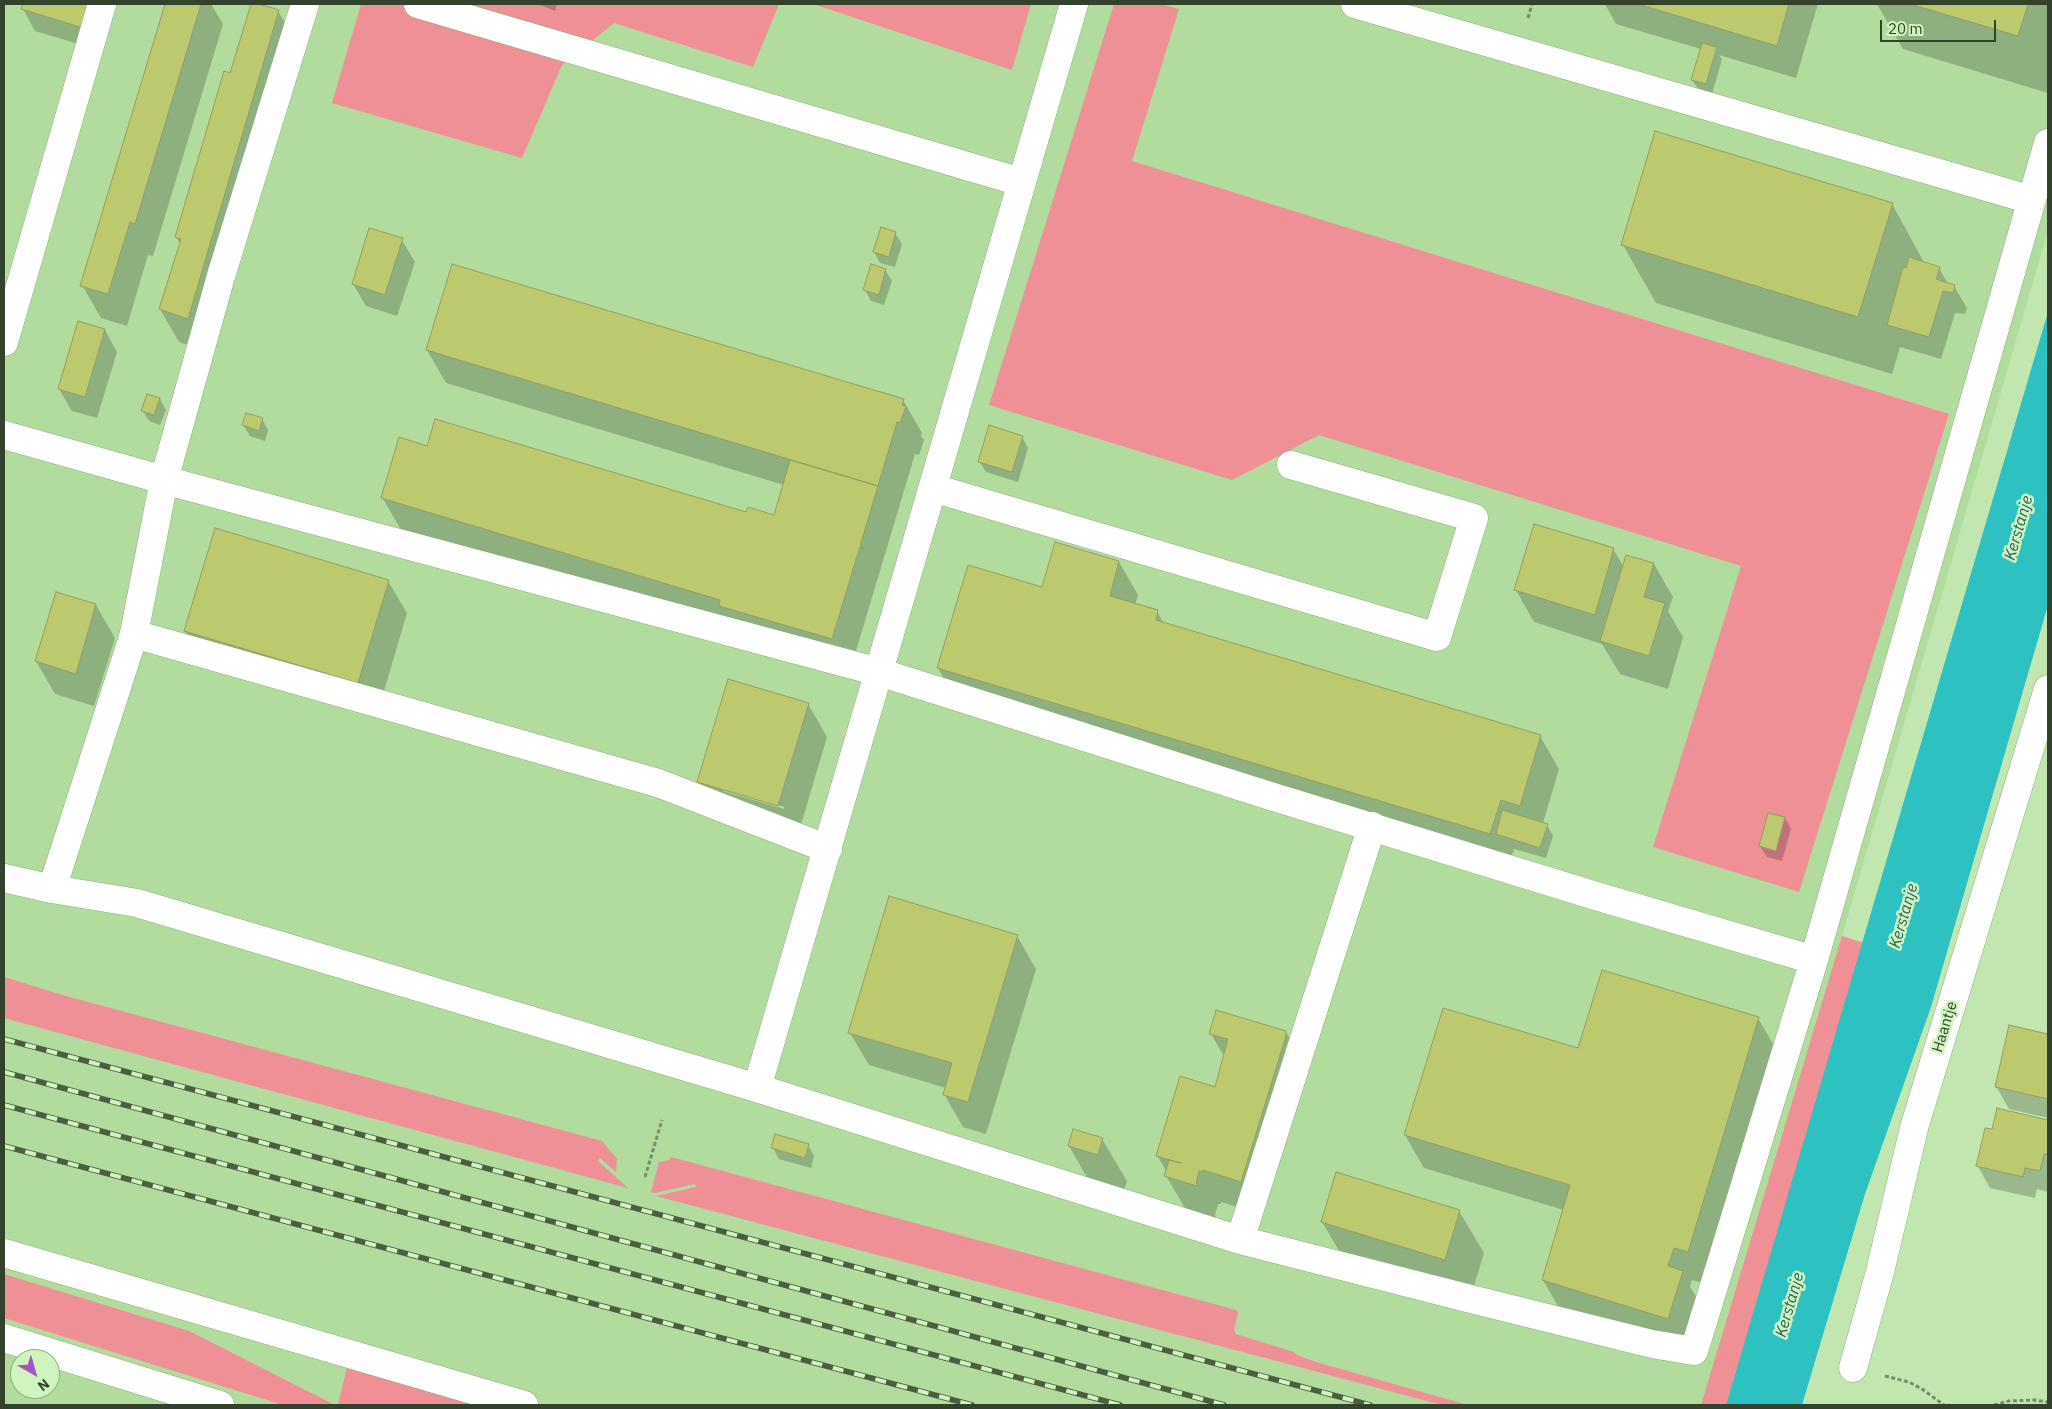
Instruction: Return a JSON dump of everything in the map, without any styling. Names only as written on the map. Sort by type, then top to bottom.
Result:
[{"type":"street","points":[[4,342],[102,4]]},
{"type":"street","points":[[52,889],[134,634],[164,480],[221,276],[305,4]]},
{"type":"street","points":[[418,4],[1021,182]]},
{"type":"street","points":[[757,1088],[1074,4]]},
{"type":"street","points":[[1355,4],[1405,11],[2032,200]]},
{"type":"street","points":[[4,878],[52,889],[136,903],[757,1088],[1240,1240],[1652,1344],[1694,1351],[1814,960],[2048,143]]},
{"type":"street","points":[[4,436],[879,672],[1267,795],[1596,896],[1814,960]]},
{"type":"street","points":[[933,488],[1437,637],[1474,518],[1291,465]]},
{"type":"street","points":[[134,634],[658,783],[828,849]]},
{"type":"street","name":"Haantje","points":[[1853,1368],[1880,1272],[1914,1128],[2048,689]]},
{"type":"street","points":[[1240,1240],[1372,826]]},
{"type":"street","points":[[4,1253],[524,1405]]},
{"type":"street","points":[[4,1338],[220,1405]]},
{"type":"path","points":[[645,1178],[662,1120]]},
{"type":"path","points":[[1922,1389],[1944,1405]]},
{"type":"path","points":[[1994,1405],[2017,1400],[2048,1402]]},
{"type":"shaded area","points":[[4,4],[2048,4],[2048,231],[1842,936],[1864,943],[1726,1405],[4,1405]]},
{"type":"shaded area","points":[[361,4],[779,4],[753,67],[614,23],[562,65],[522,158],[332,103]]},
{"type":"shaded area","points":[[813,4],[1031,4],[1012,70]]},
{"type":"shaded area","points":[[1114,4],[1161,4],[1179,9],[1132,161],[1949,414],[1799,892],[1653,847],[1741,566],[1319,435],[1232,480],[989,405]]},
{"type":"shaded area","points":[[1842,936],[1864,943],[1726,1405],[1701,1405]]},
{"type":"shaded area","points":[[4,977],[66,996],[602,1141],[617,1159],[616,1172],[600,1158],[598,1161],[628,1188],[4,1018]]},
{"type":"shaded area","points":[[671,1157],[1236,1310],[1238,1313],[1234,1330],[1236,1334],[1294,1352],[1316,1362],[1468,1405],[1442,1405],[656,1196],[696,1187],[695,1184],[655,1193],[651,1192],[659,1162],[669,1160]]},
{"type":"shaded area","points":[[4,1274],[189,1331],[335,1405],[283,1405],[4,1318]]},
{"type":"shaded area","points":[[347,1367],[478,1405],[338,1405]]},
{"type":"water","name":"Kerstanje","points":[[2048,312],[2048,605],[1931,1007],[1865,1194],[1802,1405],[1726,1405]]},
{"type":"building","points":[[23,4],[98,4],[90,30],[21,9]]},
{"type":"building","points":[[165,4],[201,4],[135,224],[130,222],[108,294],[80,286]]},
{"type":"building","points":[[251,4],[259,4],[279,10],[188,319],[159,309],[181,239],[175,237],[224,71],[230,73]]},
{"type":"building","points":[[1638,4],[1789,4],[1777,46]]},
{"type":"building","points":[[1910,4],[2028,4],[2018,36]]},
{"type":"building","points":[[1702,43],[1717,47],[1706,84],[1691,80]]},
{"type":"building","points":[[1655,131],[1893,203],[1858,317],[1621,245]]},
{"type":"building","points":[[881,227],[896,232],[889,257],[873,252]]},
{"type":"building","points":[[369,228],[403,238],[385,295],[352,284]]},
{"type":"building","points":[[1909,257],[1940,267],[1936,279],[1955,285],[1953,293],[1943,291],[1929,337],[1887,325],[1903,267],[1906,268]]},
{"type":"building","points":[[452,264],[904,399],[902,405],[906,406],[900,423],[897,422],[878,486],[426,350]]},
{"type":"building","points":[[871,264],[886,269],[879,295],[863,290]]},
{"type":"building","points":[[78,321],[105,329],[85,397],[58,389]]},
{"type":"building","points":[[147,394],[160,398],[154,415],[141,411]]},
{"type":"building","points":[[246,413],[263,418],[259,431],[242,425]]},
{"type":"building","points":[[435,419],[746,512],[748,507],[774,515],[790,460],[878,486],[860,546],[864,549],[860,547],[852,572],[856,573],[856,575],[852,573],[832,639],[719,606],[720,600],[381,498],[399,437],[427,446]]},
{"type":"building","points":[[989,425],[1023,436],[1012,472],[978,462]]},
{"type":"building","points":[[1534,524],[1614,548],[1595,615],[1514,590]]},
{"type":"building","points":[[215,528],[389,580],[358,683],[184,631]]},
{"type":"building","points":[[1055,542],[1119,561],[1110,596],[1158,610],[1156,620],[1541,735],[1520,806],[1501,800],[1490,834],[937,668],[968,565],[1042,587]]},
{"type":"building","points":[[1626,555],[1654,563],[1644,597],[1665,603],[1649,656],[1600,641]]},
{"type":"building","points":[[56,592],[96,604],[76,674],[35,661]]},
{"type":"building","points":[[728,679],[809,703],[778,806],[697,782]]},
{"type":"building","points":[[1502,810],[1548,824],[1540,848],[1496,834]]},
{"type":"building","points":[[1768,813],[1785,817],[1776,851],[1759,846]]},
{"type":"building","points":[[889,896],[1018,935],[968,1102],[943,1095],[952,1063],[848,1033]]},
{"type":"building","points":[[1602,970],[1759,1017],[1688,1252],[1674,1248],[1668,1266],[1683,1271],[1668,1319],[1542,1280],[1570,1185],[1404,1135],[1443,1008],[1578,1048]]},
{"type":"building","points":[[1216,1010],[1286,1031],[1286,1036],[1241,1182],[1203,1170],[1202,1172],[1199,1171],[1197,1186],[1164,1176],[1169,1160],[1181,1163],[1156,1156],[1180,1076],[1215,1087],[1228,1039],[1209,1034]]},
{"type":"building","points":[[2009,1025],[2048,1034],[2048,1099],[1995,1087]]},
{"type":"building","points":[[1997,1108],[2048,1120],[2048,1155],[2044,1154],[2040,1171],[2025,1168],[2023,1177],[1976,1166],[1985,1128],[1992,1129]]},
{"type":"building","points":[[1073,1129],[1103,1138],[1098,1155],[1068,1146]]},
{"type":"building","points":[[775,1134],[809,1144],[805,1158],[771,1148]]},
{"type":"building","points":[[1336,1172],[1460,1210],[1445,1260],[1321,1222]]},
{"type":"railway","points":[[4,1039],[1370,1405]]},
{"type":"railway","points":[[4,1072],[1224,1405]]},
{"type":"railway","points":[[4,1105],[1120,1405]]},
{"type":"railway","points":[[4,1146],[972,1405]]}]
